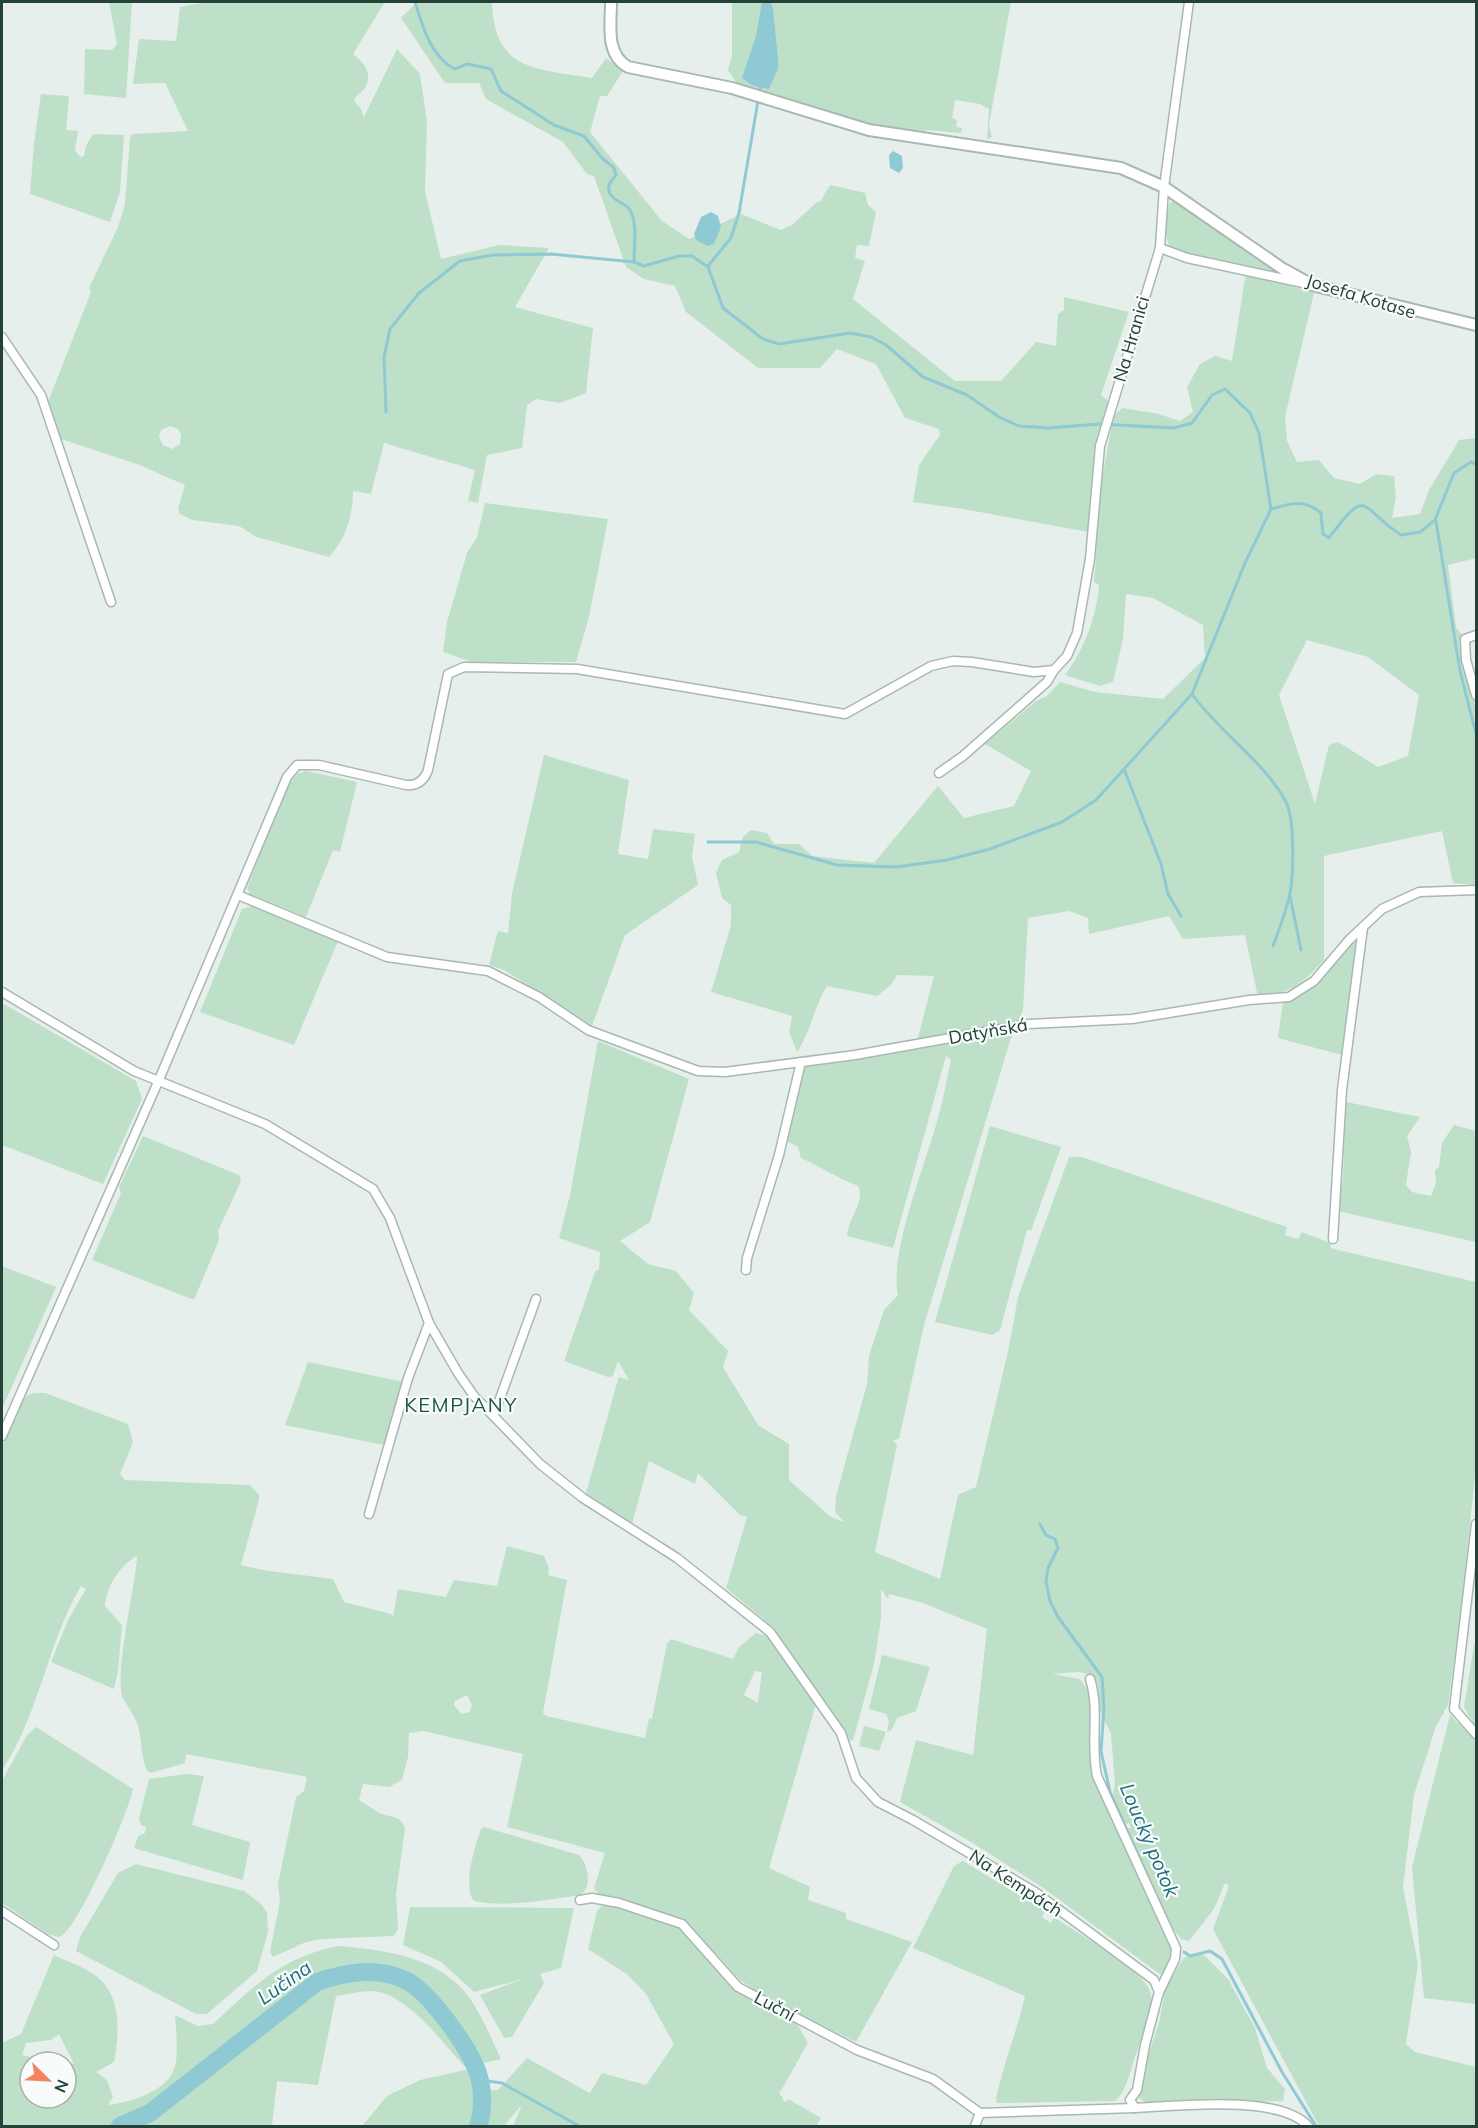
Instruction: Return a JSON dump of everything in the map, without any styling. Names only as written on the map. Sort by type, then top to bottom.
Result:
[{"type":"street","name":"Josefa Kotase","points":[[611,2],[611,46],[620,62],[636,70],[732,88],[869,130],[1121,168],[1164,187],[1283,268],[1312,285],[1476,325]]},
{"type":"street","name":"Na Hranici","points":[[939,773],[1035,694],[1047,682],[1072,647],[1082,614],[1090,559],[1100,446],[1160,248],[1164,187],[1189,2]]},
{"type":"street","points":[[1160,248],[1187,258],[1312,285]]},
{"type":"street","points":[[2,337],[41,395],[111,602]]},
{"type":"street","points":[[1476,635],[1465,639],[1466,660],[1476,695]]},
{"type":"street","points":[[2,1436],[158,1083],[287,777],[297,765],[319,765],[406,785],[416,784],[426,777],[448,674],[464,667],[577,669],[845,714],[862,707],[931,666],[953,661],[1034,672],[1054,670]]},
{"type":"street","name":"Datyňská","points":[[238,895],[387,957],[488,971],[539,997],[588,1030],[698,1071],[725,1072],[801,1062],[1029,1024],[1132,1019],[1249,1000],[1289,997],[1314,981],[1382,909],[1419,892],[1476,890]]},
{"type":"street","points":[[1333,1239],[1342,1090],[1363,927]]},
{"type":"street","name":"Na Kempách","points":[[2,993],[125,1066],[158,1083],[265,1124],[373,1189],[390,1218],[429,1323],[466,1386],[540,1464],[583,1498],[677,1558],[770,1632],[841,1733],[856,1778],[878,1802],[1035,1892],[1154,1980],[1159,1992]]},
{"type":"street","points":[[746,1270],[747,1258],[779,1155],[801,1062]]},
{"type":"street","points":[[494,1414],[536,1299]]},
{"type":"street","points":[[369,1514],[394,1424],[429,1323]]},
{"type":"street","points":[[1476,1524],[1454,1709],[1476,1734]]},
{"type":"street","points":[[1090,1679],[1094,1695],[1094,1753],[1097,1776],[1176,1948],[1175,1959],[1159,1992],[1145,2045],[1137,2090],[1130,2100],[1135,2108]]},
{"type":"street","name":"Luční","points":[[580,1900],[592,1898],[619,1903],[682,1924],[738,1987],[857,2050],[933,2079],[980,2113]]},
{"type":"street","points":[[2,1911],[54,1945]]},
{"type":"street","points":[[975,2127],[980,2113],[1219,2105],[1276,2108],[1292,2113],[1308,2127]]},
{"type":"green space","points":[[109,2],[132,2],[126,98],[84,94],[85,49],[112,50],[117,44]]},
{"type":"green space","points":[[208,2],[385,2],[353,54],[364,65],[368,74],[367,84],[354,101],[360,107],[364,117],[397,49],[420,74],[427,121],[425,191],[441,259],[499,245],[549,248],[515,307],[593,328],[586,393],[560,403],[536,399],[527,405],[522,448],[487,455],[478,503],[468,501],[475,470],[384,443],[371,494],[353,491],[352,509],[344,535],[329,557],[257,537],[239,526],[192,520],[180,514],[178,509],[185,485],[137,464],[61,439],[48,402],[91,292],[89,288],[118,227],[125,204],[130,137],[133,134],[188,131],[165,83],[133,84],[139,39],[176,41],[180,7]],"holes":[[[170,426],[178,429],[181,435],[180,444],[172,449],[163,445],[159,437],[161,430]]]},
{"type":"green space","points":[[417,2],[492,2],[495,25],[501,42],[510,54],[522,63],[536,68],[592,78],[606,58],[623,71],[607,96],[600,96],[590,132],[662,221],[689,239],[741,214],[781,230],[792,225],[817,202],[820,202],[830,185],[865,193],[868,205],[876,212],[869,246],[857,245],[855,258],[865,261],[853,299],[955,381],[1001,381],[1036,342],[1056,346],[1058,314],[1064,310],[1064,297],[1129,312],[1101,395],[1109,402],[1102,423],[1089,532],[913,502],[919,465],[940,435],[939,429],[905,418],[876,364],[837,349],[820,368],[758,368],[686,312],[675,286],[644,279],[626,267],[594,176],[587,174],[563,142],[486,99],[479,83],[445,83],[401,18]]},
{"type":"green space","points":[[732,2],[1011,2],[989,125],[992,137],[987,139],[989,109],[980,104],[955,100],[952,118],[957,120],[956,127],[962,128],[961,133],[927,130],[923,132],[871,126],[736,82],[728,70],[732,56]]},
{"type":"green space","points":[[41,94],[69,96],[66,130],[78,131],[75,150],[80,157],[84,156],[86,146],[93,134],[124,135],[120,192],[110,222],[30,194]]},
{"type":"green space","points":[[1174,200],[1287,275],[1277,275],[1173,250],[1169,246],[1165,230],[1169,204]]},
{"type":"green space","points":[[1246,272],[1314,293],[1285,417],[1287,441],[1297,462],[1319,460],[1334,478],[1360,484],[1376,474],[1394,476],[1396,497],[1392,518],[1420,514],[1429,490],[1459,440],[1476,438],[1476,558],[1448,565],[1456,627],[1465,639],[1476,695],[1476,885],[1453,883],[1442,831],[1324,856],[1324,960],[1309,976],[1288,990],[1258,997],[1245,935],[1183,939],[1169,916],[1089,934],[1088,918],[1069,911],[1028,918],[1023,1010],[1010,1041],[924,1325],[899,1439],[893,1440],[897,1445],[875,1552],[940,1579],[958,1495],[976,1487],[1009,1347],[1018,1297],[1069,1157],[1082,1157],[1287,1227],[1285,1235],[1298,1239],[1302,1232],[1330,1243],[1331,1248],[1476,1282],[1476,1466],[1460,1618],[1448,1705],[1436,1726],[1414,1795],[1403,1887],[1418,1964],[1406,2044],[1415,2052],[1476,2067],[1476,2126],[1319,2126],[1213,1929],[1229,1886],[1225,1883],[1214,1909],[1189,1941],[1181,1939],[1171,1926],[1128,1829],[1131,1827],[1129,1823],[1125,1824],[1113,1795],[1115,1783],[1111,1734],[1099,1709],[1098,1685],[1093,1675],[1079,1672],[1052,1674],[1080,1679],[1089,1692],[1092,1767],[1175,1953],[1161,1975],[1042,1887],[971,1842],[900,1802],[916,1740],[973,1755],[987,1629],[923,1603],[889,1594],[888,1599],[881,1589],[881,1619],[874,1664],[853,1740],[849,1741],[845,1737],[813,1684],[816,1704],[769,1868],[810,1887],[808,1900],[846,1913],[846,1919],[912,1942],[856,2042],[768,1999],[740,1980],[693,1929],[690,1934],[738,1987],[796,2022],[808,2043],[779,2094],[783,2097],[782,2100],[786,2102],[788,2099],[821,2118],[816,2126],[513,2126],[522,2105],[504,2126],[362,2126],[387,2096],[420,2080],[474,2068],[480,2080],[477,2089],[498,2090],[527,2058],[590,2093],[602,2073],[646,2085],[674,2044],[646,1994],[628,1975],[588,1949],[597,1911],[605,1902],[594,1888],[605,1853],[507,1827],[523,1754],[423,1731],[409,1733],[408,1757],[402,1780],[389,1787],[363,1784],[359,1800],[379,1813],[399,1819],[405,1829],[396,1894],[398,1930],[393,1936],[322,1939],[306,1942],[273,1957],[270,1952],[280,1901],[278,1884],[296,1797],[304,1791],[307,1777],[186,1754],[185,1763],[151,1773],[147,1771],[138,1726],[123,1698],[121,1687],[123,1651],[137,1556],[119,1571],[106,1599],[105,1606],[122,1625],[114,1689],[51,1662],[68,1620],[86,1589],[81,1586],[69,1608],[25,1726],[2,1770],[2,1447],[15,1414],[28,1395],[45,1393],[128,1424],[133,1442],[120,1474],[125,1480],[250,1485],[259,1495],[259,1500],[241,1565],[333,1579],[344,1602],[391,1614],[393,1617],[398,1589],[446,1597],[454,1580],[497,1586],[507,1546],[544,1556],[549,1568],[548,1575],[567,1580],[543,1713],[546,1716],[645,1738],[649,1719],[652,1718],[667,1644],[671,1639],[733,1659],[739,1647],[756,1633],[767,1636],[769,1624],[726,1588],[747,1517],[740,1515],[698,1473],[695,1484],[649,1461],[632,1524],[586,1493],[619,1377],[629,1380],[618,1361],[613,1376],[608,1377],[564,1361],[595,1272],[599,1269],[600,1252],[559,1238],[570,1195],[598,1041],[689,1079],[650,1222],[620,1241],[648,1264],[676,1271],[694,1293],[689,1310],[728,1351],[723,1367],[758,1425],[789,1444],[789,1480],[831,1517],[844,1522],[835,1512],[836,1496],[867,1384],[869,1356],[884,1310],[898,1295],[898,1258],[903,1235],[937,1120],[951,1060],[946,1056],[893,1248],[847,1236],[860,1198],[858,1186],[801,1158],[798,1147],[787,1141],[805,1067],[888,1051],[921,1048],[917,1041],[934,976],[897,975],[891,985],[877,996],[827,986],[797,1052],[789,1032],[792,1016],[711,992],[731,925],[731,905],[722,898],[716,873],[722,860],[739,852],[743,837],[751,830],[767,833],[774,844],[799,844],[812,856],[874,863],[938,786],[964,818],[1014,806],[1031,771],[985,744],[1036,701],[1047,696],[1060,682],[1095,692],[1163,699],[1205,658],[1203,625],[1153,598],[1126,594],[1123,639],[1113,682],[1100,686],[1065,675],[1078,656],[1088,633],[1098,597],[1099,585],[1094,582],[1101,485],[1113,417],[1122,408],[1159,414],[1180,421],[1193,412],[1187,387],[1200,364],[1215,356],[1232,361]],"holes":[[[1307,640],[1368,657],[1419,695],[1408,756],[1378,767],[1338,742],[1329,745],[1315,804],[1279,695]],[[755,1671],[762,1672],[758,1703],[744,1695]],[[467,1695],[472,1705],[470,1712],[461,1714],[454,1705],[455,1701]]]},
{"type":"green space","points":[[485,503],[608,519],[589,617],[576,662],[472,662],[443,652],[447,622],[467,553],[477,537]]},
{"type":"green space","points":[[544,755],[629,780],[618,854],[648,859],[653,829],[695,834],[692,856],[698,885],[625,935],[592,1026],[504,970],[489,965],[498,931],[508,933],[512,893]]},
{"type":"green space","points":[[306,771],[357,782],[340,852],[333,850],[306,917],[250,894],[247,888],[285,789],[297,774]]},
{"type":"green space","points":[[252,906],[338,941],[294,1045],[200,1012],[242,909]]},
{"type":"green space","points":[[1358,941],[1342,1055],[1278,1038],[1283,1001],[1316,985],[1341,953]]},
{"type":"green space","points":[[4,1004],[136,1081],[142,1099],[103,1184],[2,1145],[2,1006]]},
{"type":"green space","points":[[1346,1102],[1420,1117],[1407,1136],[1411,1152],[1406,1185],[1412,1192],[1431,1196],[1436,1183],[1435,1170],[1439,1167],[1442,1143],[1454,1125],[1476,1131],[1476,1242],[1337,1211],[1343,1179]]},
{"type":"green space","points":[[990,1126],[1061,1147],[1031,1231],[1027,1230],[1000,1330],[992,1335],[935,1322]]},
{"type":"green space","points":[[143,1136],[239,1175],[241,1181],[218,1231],[219,1240],[194,1300],[92,1260],[121,1193],[119,1187]]},
{"type":"green space","points":[[2,1266],[56,1287],[2,1409]]},
{"type":"green space","points":[[308,1362],[404,1382],[384,1445],[285,1425]]},
{"type":"green space","points":[[1474,1645],[1476,1645],[1476,1728],[1464,1707]]},
{"type":"green space","points":[[882,1655],[930,1667],[916,1711],[897,1718],[891,1731],[887,1732],[889,1721],[886,1714],[869,1709]]},
{"type":"green space","points":[[1450,1715],[1476,1741],[1476,2004],[1424,1998],[1412,1867]]},
{"type":"green space","points":[[864,1726],[886,1732],[879,1751],[859,1746]]},
{"type":"green space","points":[[36,1727],[133,1789],[113,1844],[89,1894],[78,1915],[59,1937],[48,1934],[2,1903],[2,1781],[27,1735]]},
{"type":"green space","points":[[186,1774],[204,1776],[192,1825],[250,1842],[243,1880],[134,1848],[138,1836],[145,1833],[146,1827],[141,1825],[139,1819],[149,1779]]},
{"type":"green space","points":[[484,1827],[579,1855],[585,1864],[588,1876],[584,1892],[580,1895],[525,1902],[495,1904],[473,1900],[469,1885],[471,1865],[481,1829]]},
{"type":"green space","points":[[963,1861],[1045,1911],[1042,1917],[1051,1923],[1054,1917],[1121,1961],[1134,1971],[1149,1989],[1151,2004],[1148,2020],[1126,2084],[1115,2101],[997,2103],[999,2085],[1025,1996],[913,1948],[954,1866]]},
{"type":"green space","points":[[136,1864],[244,1891],[261,1904],[267,1913],[268,1932],[257,1971],[207,2014],[196,2014],[76,1951],[80,1937],[118,1873]]},
{"type":"green space","points":[[410,1907],[574,1908],[561,1968],[540,1974],[544,1983],[512,2037],[504,2038],[480,1995],[523,1979],[474,1992],[441,1962],[403,1945]]},
{"type":"green space","points":[[338,1946],[375,1950],[412,1958],[429,1965],[459,1985],[471,2000],[501,2059],[465,2067],[424,2021],[398,2000],[373,1991],[360,1992],[336,1996],[318,2085],[277,2081],[272,2126],[2,2126],[2,2043],[21,2034],[54,1955],[92,1973],[102,1981],[114,2001],[118,2025],[114,2062],[96,2072],[107,2080],[113,2097],[108,2105],[139,2098],[159,2088],[167,2081],[176,2062],[175,2015],[198,2026],[213,2024],[270,1975],[301,1957]]},
{"type":"green space","points":[[1194,1954],[1204,1955],[1228,1979],[1255,2028],[1267,2068],[1285,2089],[1283,2101],[1147,2104],[1137,2096],[1141,2076],[1159,2023],[1166,1986],[1184,1958]]},
{"type":"water","points":[[762,2],[770,2],[773,8],[778,60],[778,69],[769,89],[751,85],[742,78],[756,36]]},
{"type":"water","points":[[893,151],[902,156],[903,168],[899,173],[890,168],[889,155]]},
{"type":"water","points":[[711,212],[718,216],[721,227],[714,244],[708,246],[697,241],[694,234],[701,217]]},
{"type":"waterway","points":[[415,2],[428,40],[446,63],[454,69],[468,64],[491,69],[501,91],[554,125],[584,136],[602,158],[614,168],[616,175],[609,185],[609,191],[612,197],[628,207],[632,215],[635,228],[634,262],[644,266],[679,256],[692,256],[708,267],[723,308],[763,339],[779,344],[850,333],[871,337],[886,345],[923,377],[967,395],[999,417],[1019,426],[1048,428],[1100,424],[1174,428],[1192,423],[1212,395],[1225,389],[1250,413],[1259,433],[1271,509],[1298,503],[1309,506],[1321,513],[1323,534],[1329,538],[1351,511],[1358,506],[1364,506],[1370,510],[1401,535],[1420,532],[1435,520],[1454,473],[1471,462],[1476,464]]},
{"type":"waterway","points":[[708,266],[731,238],[739,213],[761,83]]},
{"type":"waterway","points":[[386,412],[384,357],[390,329],[419,293],[460,261],[493,255],[551,254],[634,262]]},
{"type":"waterway","points":[[708,842],[756,842],[837,865],[896,867],[947,860],[990,849],[1062,822],[1096,800],[1192,694],[1245,563],[1271,509]]},
{"type":"waterway","points":[[1436,521],[1460,671],[1476,734]]},
{"type":"waterway","points":[[1192,694],[1277,787],[1289,810],[1293,849],[1291,889],[1273,946]]},
{"type":"waterway","points":[[1124,769],[1161,864],[1168,894],[1181,916]]},
{"type":"waterway","points":[[1290,896],[1301,950]]},
{"type":"waterway","name":"Loucký potok","points":[[1040,1524],[1046,1535],[1055,1539],[1058,1548],[1048,1568],[1046,1582],[1050,1601],[1058,1617],[1102,1677],[1104,1708],[1101,1751],[1110,1792],[1167,1920]]},
{"type":"waterway","name":"Loucký potok","points":[[1184,1952],[1190,1956],[1210,1951],[1222,1959],[1282,2072],[1316,2126]]},
{"type":"waterway","name":"Lučina","points":[[120,2126],[150,2113],[317,1982],[362,1972],[385,1973],[407,1981],[428,1998],[451,2026],[470,2056],[480,2081],[482,2104],[478,2126]]},
{"type":"waterway","points":[[480,2080],[502,2083],[579,2126]]},
{"type":"district","name":"KEMPJANY","points":[[461,1404]]}]
